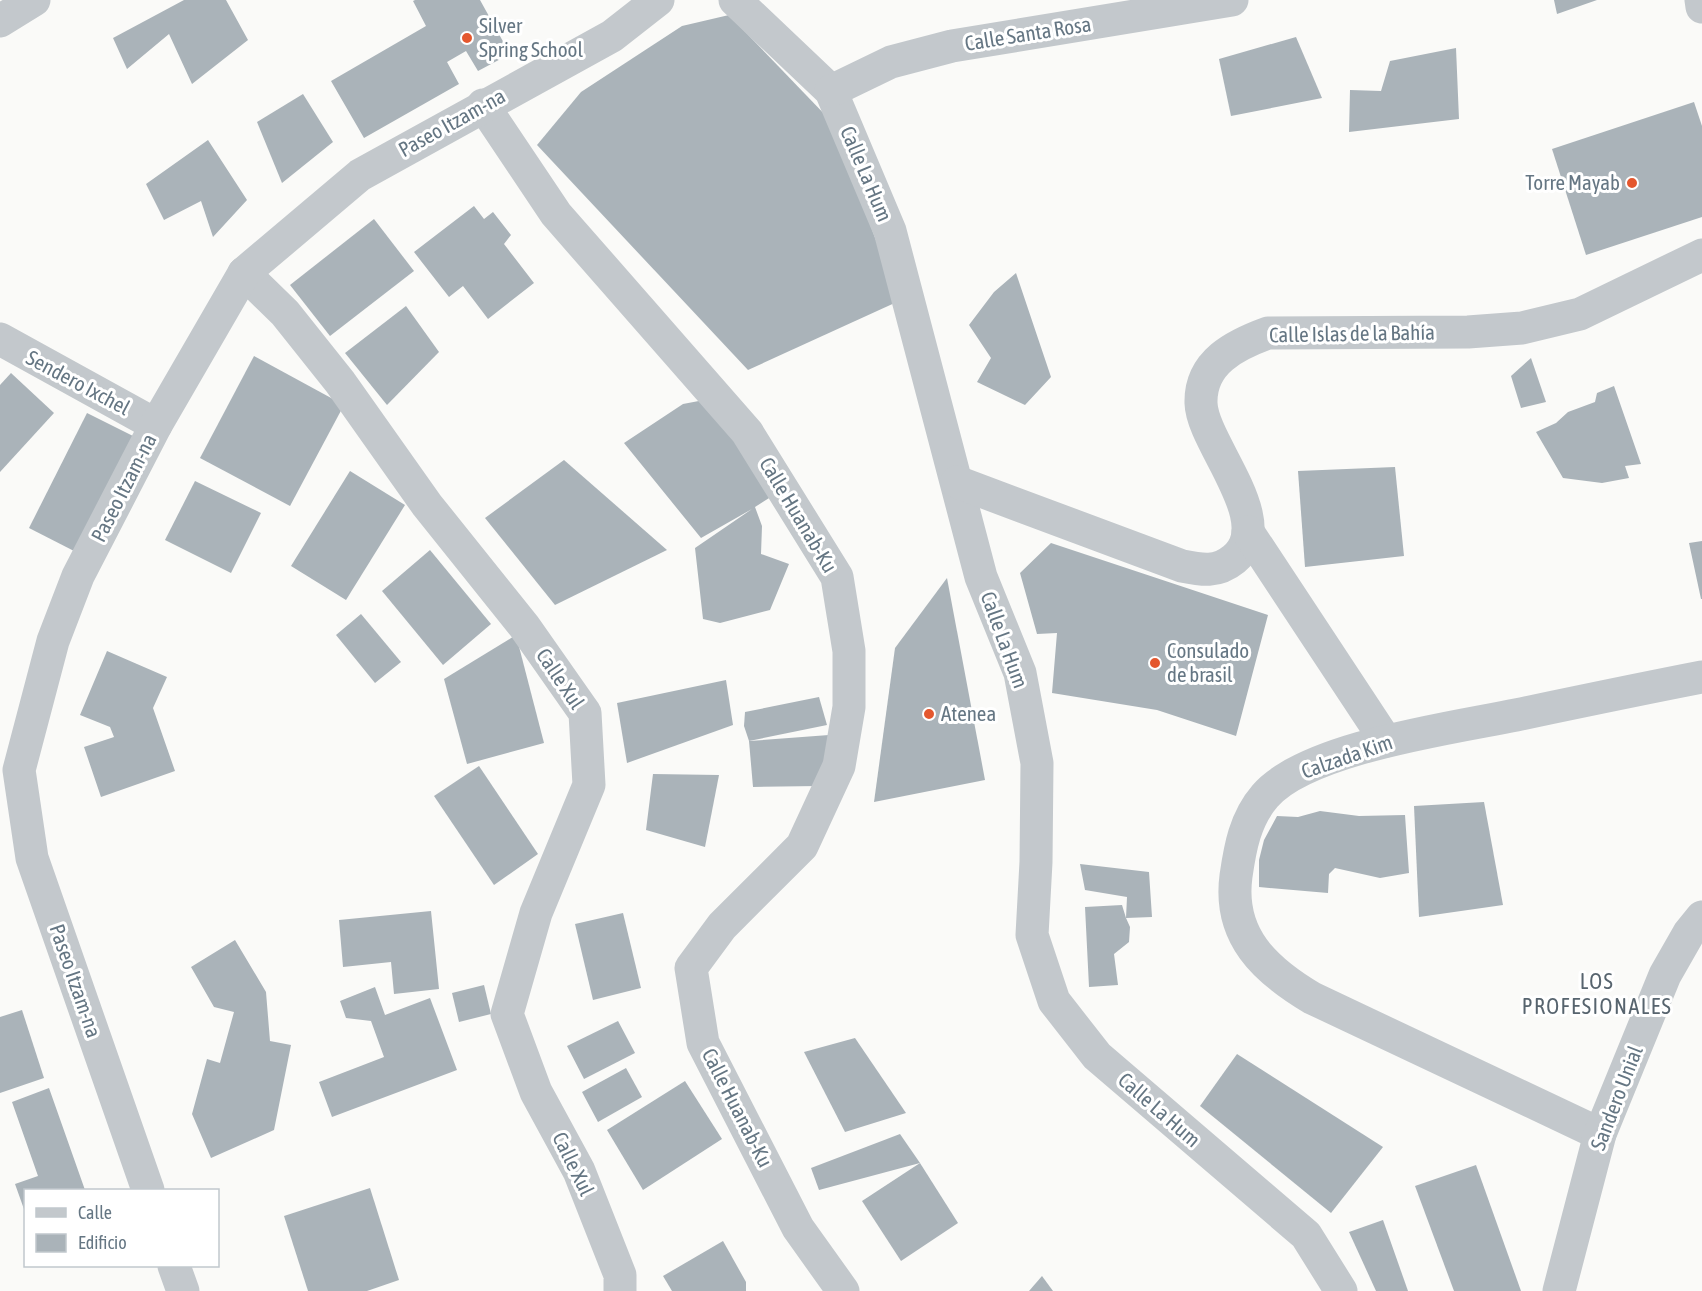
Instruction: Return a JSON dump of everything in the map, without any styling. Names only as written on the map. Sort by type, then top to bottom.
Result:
[{"type":"street","points":[[0,21],[34,0]]},
{"type":"street","name":"Paseo Itzam-na","points":[[147,1189],[32,858],[10,773],[53,640],[78,576],[156,424],[244,273],[360,174],[612,36],[657,0]]},
{"type":"street","name":"Calle La Hum","points":[[735,0],[831,91],[890,231],[981,577],[1020,673],[1037,762],[1036,862],[1032,935],[1054,1001],[1097,1056],[1306,1235],[1341,1291]]},
{"type":"street","name":"Calle Santa Rosa","points":[[831,91],[891,62],[952,46],[1232,0]]},
{"type":"street","points":[[1701,0],[1702,6]]},
{"type":"street","name":"Calle Huanab-Ku","points":[[483,105],[556,214],[747,432],[837,578],[849,663],[849,707],[839,766],[802,846],[722,926],[691,968],[703,1043],[798,1228],[843,1291]]},
{"type":"street","name":"Calle Islas de la Bahía","points":[[1248,532],[1240,493],[1209,427],[1201,404],[1205,378],[1217,360],[1238,344],[1268,333],[1468,332],[1522,327],[1580,314],[1702,255]]},
{"type":"street","name":"Calle Xul","points":[[244,273],[285,313],[340,382],[427,505],[524,626],[585,712],[589,785],[536,914],[507,1014],[536,1092],[579,1171],[620,1275],[620,1291]]},
{"type":"street","name":"Sendero Ixchel","points":[[0,339],[156,424]]},
{"type":"street","points":[[957,482],[1144,553],[1207,571],[1225,566],[1239,554],[1248,532]]},
{"type":"street","points":[[1248,532],[1386,741]]},
{"type":"street","name":"Calzada Kim","points":[[1600,1134],[1312,998],[1267,967],[1250,945],[1239,924],[1235,888],[1240,850],[1250,819],[1265,796],[1284,780],[1310,765],[1386,741],[1702,677]]},
{"type":"street","name":"Sandero Unial","points":[[1559,1291],[1600,1134],[1665,975],[1689,933],[1702,917]]},
{"type":"street","points":[[174,1267],[183,1291]]},
{"type":"building","points":[[184,0],[226,0],[248,40],[192,84],[169,34],[127,69],[113,38]]},
{"type":"building","points":[[480,0],[510,54],[478,71],[466,51],[447,62],[459,84],[364,138],[331,81],[426,26],[413,1]]},
{"type":"building","points":[[1554,0],[1597,0],[1557,14]]},
{"type":"building","points":[[729,15],[831,121],[899,301],[748,370],[537,145],[581,92],[682,26]]},
{"type":"building","points":[[1296,37],[1322,98],[1231,116],[1219,59]]},
{"type":"building","points":[[1456,48],[1459,119],[1349,132],[1350,90],[1381,91],[1390,61]]},
{"type":"building","points":[[303,94],[333,142],[282,183],[257,122]]},
{"type":"building","name":"Torre Mayab","points":[[1694,102],[1702,126],[1702,217],[1586,255],[1552,149]]},
{"type":"building","points":[[208,140],[247,200],[213,237],[201,201],[164,220],[146,184]]},
{"type":"building","points":[[474,206],[484,219],[493,212],[511,235],[504,244],[534,283],[488,319],[463,286],[449,297],[414,252]]},
{"type":"building","points":[[374,219],[414,271],[330,336],[290,285]]},
{"type":"building","points":[[1016,273],[1051,377],[1025,405],[977,382],[991,358],[969,325],[994,292]]},
{"type":"building","points":[[406,306],[439,352],[387,405],[345,353]]},
{"type":"building","points":[[254,356],[344,405],[290,506],[200,458]]},
{"type":"building","points":[[1531,358],[1546,402],[1521,408],[1511,376]]},
{"type":"building","points":[[11,373],[54,413],[0,472],[0,385]]},
{"type":"building","points":[[1614,386],[1641,464],[1625,466],[1629,478],[1602,483],[1563,478],[1536,432],[1556,423],[1568,412],[1595,402],[1597,393]]},
{"type":"building","points":[[704,400],[777,493],[755,507],[762,526],[761,554],[789,564],[770,610],[720,623],[703,619],[695,548],[752,509],[701,538],[624,443],[683,404]]},
{"type":"building","points":[[87,413],[135,437],[76,552],[29,528]]},
{"type":"building","points":[[564,460],[667,550],[555,605],[485,518]]},
{"type":"building","points":[[1395,467],[1404,556],[1305,567],[1298,471]]},
{"type":"building","points":[[350,471],[405,505],[346,600],[291,566]]},
{"type":"building","points":[[195,481],[261,513],[231,573],[165,540]]},
{"type":"building","points":[[1702,541],[1702,599],[1701,599],[1689,543]]},
{"type":"building","name":"Consulado de brasil","points":[[1051,543],[1268,615],[1236,736],[1157,710],[1052,693],[1057,633],[1037,634],[1020,573]]},
{"type":"building","points":[[430,550],[491,624],[443,665],[382,591]]},
{"type":"building","name":"Atenea","points":[[947,578],[985,780],[874,802],[895,648]]},
{"type":"building","points":[[361,614],[401,662],[375,683],[336,635]]},
{"type":"building","points":[[516,635],[544,743],[467,764],[444,679]]},
{"type":"building","points":[[107,651],[167,677],[153,708],[175,771],[101,797],[84,747],[114,737],[110,727],[80,715]]},
{"type":"building","points":[[726,680],[733,725],[627,763],[617,703]]},
{"type":"building","points":[[819,697],[827,725],[749,741],[744,726],[745,712]]},
{"type":"building","points":[[829,735],[819,786],[753,787],[749,741]]},
{"type":"building","points":[[479,766],[538,854],[494,885],[434,796]]},
{"type":"building","points":[[653,774],[719,775],[705,847],[646,830]]},
{"type":"building","points":[[1484,802],[1503,905],[1419,917],[1414,806]]},
{"type":"building","points":[[1320,811],[1359,816],[1405,815],[1409,873],[1380,878],[1335,868],[1329,874],[1328,893],[1259,887],[1259,860],[1264,840],[1277,816],[1298,817]]},
{"type":"building","points":[[1080,864],[1149,872],[1152,917],[1126,918],[1127,897],[1085,890]]},
{"type":"building","points":[[1122,905],[1130,927],[1129,942],[1114,954],[1118,985],[1089,987],[1085,907]]},
{"type":"building","points":[[431,911],[439,989],[394,994],[391,962],[343,967],[339,920]]},
{"type":"building","points":[[623,913],[641,988],[593,1000],[575,924]]},
{"type":"building","points":[[235,940],[266,992],[270,1041],[291,1045],[274,1130],[211,1158],[192,1114],[207,1059],[220,1063],[234,1012],[214,1007],[191,967]]},
{"type":"building","points":[[484,985],[491,1014],[459,1022],[452,993]]},
{"type":"building","points":[[375,987],[385,1015],[430,998],[457,1070],[332,1117],[319,1082],[384,1057],[371,1021],[346,1018],[340,1001]]},
{"type":"building","points":[[22,1010],[44,1078],[0,1093],[0,1017]]},
{"type":"building","points":[[618,1021],[635,1053],[584,1079],[567,1046]]},
{"type":"building","points":[[855,1038],[906,1113],[845,1132],[804,1052]]},
{"type":"building","points":[[1237,1054],[1383,1147],[1331,1213],[1200,1106]]},
{"type":"building","points":[[626,1068],[642,1097],[598,1122],[582,1092]]},
{"type":"building","points":[[685,1081],[722,1139],[643,1190],[607,1130]]},
{"type":"building","points":[[49,1088],[85,1189],[24,1189],[24,1209],[15,1184],[38,1176],[12,1102]]},
{"type":"building","points":[[900,1134],[920,1163],[819,1190],[811,1168]]},
{"type":"building","points":[[920,1163],[958,1223],[901,1261],[862,1201]]},
{"type":"building","points":[[1476,1165],[1521,1291],[1454,1291],[1415,1186]]},
{"type":"building","points":[[370,1188],[399,1280],[367,1291],[308,1291],[284,1216]]},
{"type":"building","points":[[1383,1220],[1408,1291],[1376,1291],[1349,1232]]},
{"type":"building","points":[[723,1241],[746,1282],[746,1291],[672,1291],[663,1276]]},
{"type":"building","points":[[1042,1276],[1053,1291],[1029,1291]]},
{"type":"place","name":"Silver Spring School","points":[[467,38]]},
{"type":"place","name":"Torre Mayab","points":[[1632,183]]},
{"type":"place","name":"Consulado de brasil","points":[[1155,663]]},
{"type":"place","name":"Atenea","points":[[929,714]]},
{"type":"district","name":"LOS PROFESIONALES","points":[[1597,994]]}]
